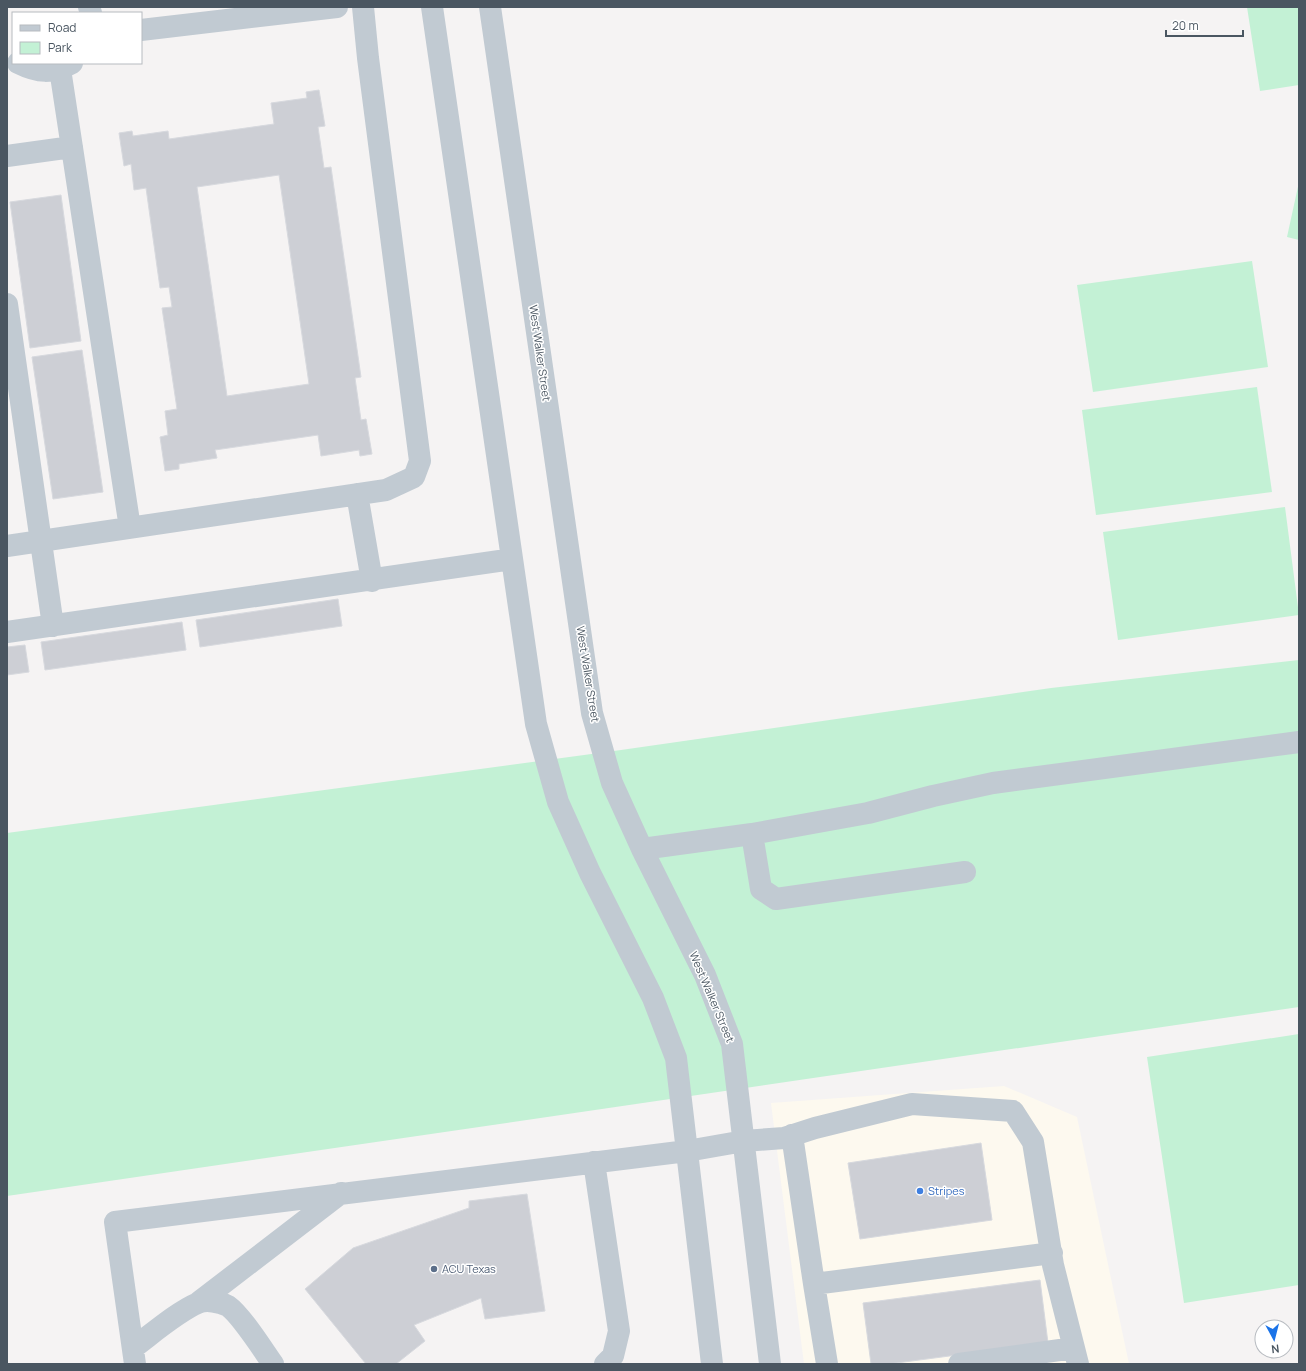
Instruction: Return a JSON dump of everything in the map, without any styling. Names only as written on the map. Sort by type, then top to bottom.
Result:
[{"type":"street","points":[[142,30],[337,7]]},
{"type":"street","points":[[7,546],[386,490],[414,477],[420,461],[368,58],[363,7]]},
{"type":"street","points":[[432,7],[536,724],[558,802],[590,873],[653,998],[676,1058],[712,1364]]},
{"type":"street","name":"West Walker Street","points":[[490,7],[592,713],[612,783],[642,849],[705,975],[732,1044],[770,1364]]},
{"type":"street","points":[[20,64],[30,69],[45,71],[66,66],[72,147],[130,528]]},
{"type":"street","points":[[7,156],[72,147]]},
{"type":"street","points":[[7,304],[53,626]]},
{"type":"street","points":[[357,494],[372,581]]},
{"type":"street","points":[[7,632],[512,560]]},
{"type":"street","points":[[642,849],[752,834],[868,813],[933,796],[994,784],[1299,742]]},
{"type":"street","points":[[752,834],[761,889],[776,899],[965,872]]},
{"type":"street","points":[[134,1356],[115,1222],[687,1151],[744,1141],[784,1138],[814,1128],[912,1104],[1013,1111],[1033,1142],[1052,1253],[1076,1356],[959,1364]]},
{"type":"street","points":[[792,1135],[827,1364]]},
{"type":"street","points":[[594,1162],[619,1331],[613,1356],[605,1364]]},
{"type":"street","points":[[134,1356],[176,1317],[199,1302],[341,1193]]},
{"type":"street","points":[[814,1284],[1052,1253]]},
{"type":"street","points":[[199,1302],[215,1302],[228,1306],[240,1319],[273,1364]]},
{"type":"shaded area","points":[[1004,1086],[1077,1117],[1129,1364],[804,1364],[771,1103]]},
{"type":"green space","points":[[1247,7],[1299,7],[1299,85],[1260,91]]},
{"type":"green space","points":[[1299,182],[1299,240],[1287,237]]},
{"type":"green space","points":[[1252,261],[1268,367],[1093,392],[1077,285]]},
{"type":"green space","points":[[1257,387],[1272,492],[1096,515],[1082,410]]},
{"type":"green space","points":[[1285,507],[1299,615],[1118,640],[1103,532]]},
{"type":"green space","points":[[1299,660],[1299,1007],[7,1196],[7,833],[621,750],[1051,688]]},
{"type":"green space","points":[[1299,1034],[1299,1285],[1184,1303],[1147,1057]]},
{"type":"building","points":[[319,90],[325,126],[318,127],[324,168],[331,167],[361,377],[355,378],[361,420],[366,419],[372,454],[360,456],[359,450],[321,456],[318,435],[215,450],[217,458],[179,464],[179,469],[165,471],[160,437],[168,435],[165,411],[177,409],[162,308],[172,307],[169,287],[160,288],[146,188],[134,190],[131,164],[124,166],[119,133],[132,131],[133,136],[168,131],[169,139],[274,124],[271,103],[307,98],[306,92]],"holes":[[[279,175],[309,384],[227,396],[197,187]]]},
{"type":"building","points":[[61,195],[81,341],[30,348],[10,202]]},
{"type":"building","points":[[82,350],[103,492],[53,499],[32,357]]},
{"type":"building","points":[[338,599],[342,626],[200,647],[196,620]]},
{"type":"building","points":[[182,622],[186,650],[45,670],[41,642]]},
{"type":"building","points":[[25,645],[29,672],[7,675],[7,647]]},
{"type":"building","name":"Stripes","points":[[981,1143],[992,1220],[860,1239],[848,1163]]},
{"type":"building","name":"ACU Texas","points":[[527,1194],[545,1311],[485,1319],[481,1298],[414,1325],[425,1341],[396,1364],[366,1364],[305,1289],[353,1248],[469,1208],[469,1201]]},
{"type":"building","points":[[1040,1280],[1048,1343],[889,1364],[871,1364],[863,1303]]},
{"type":"place","name":"Stripes","points":[[920,1191]]},
{"type":"place","name":"ACU Texas","points":[[434,1269]]}]
